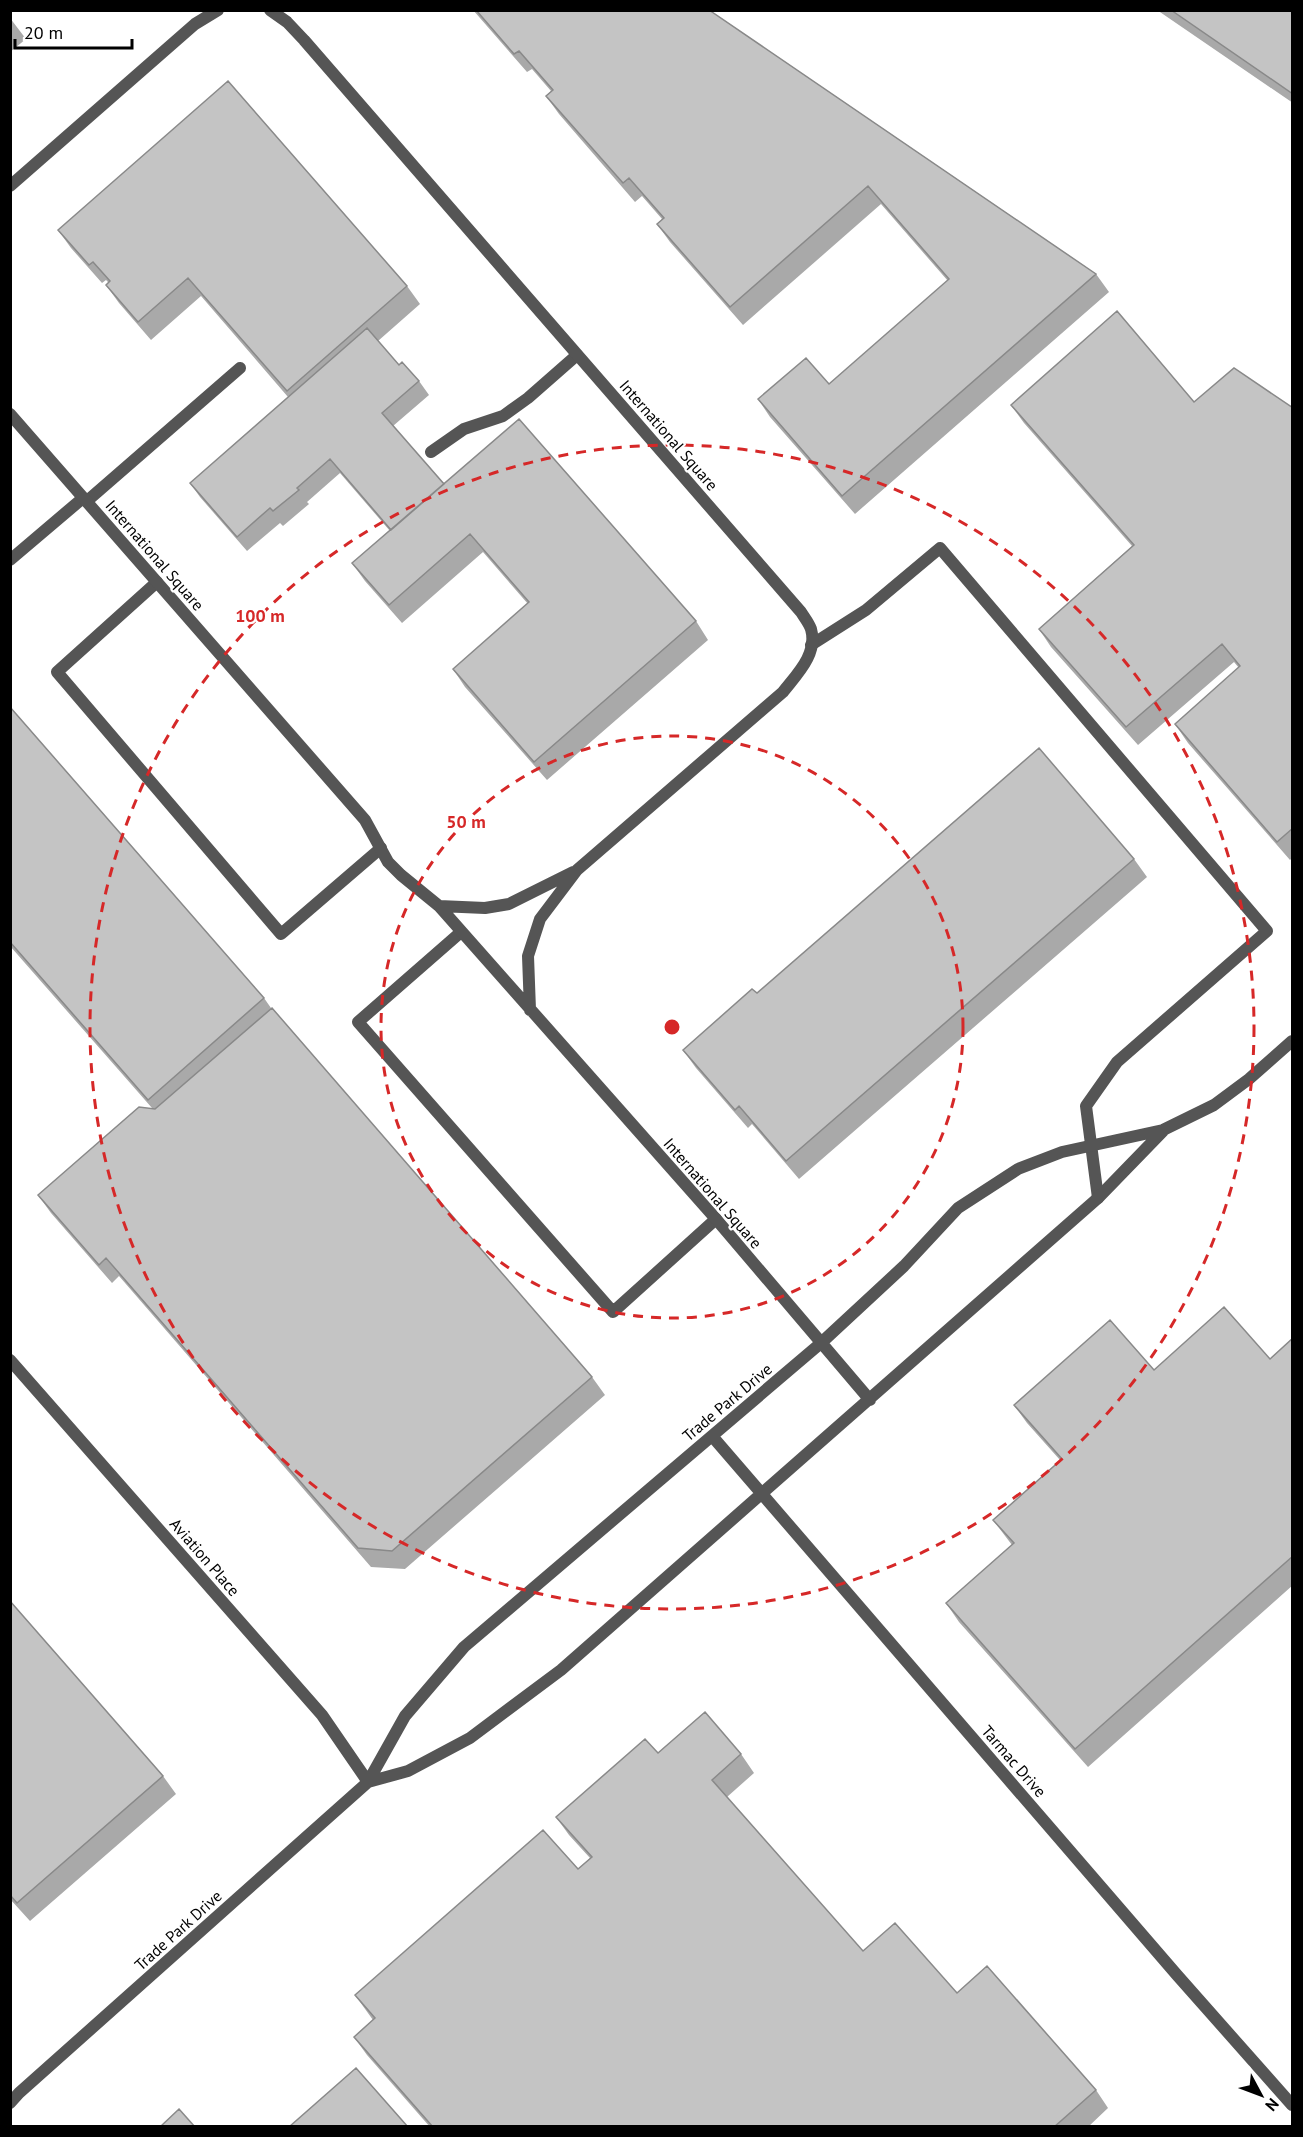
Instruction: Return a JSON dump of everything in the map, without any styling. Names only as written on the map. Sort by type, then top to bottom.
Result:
[{"type":"street","points":[[10,186],[195,24],[218,10]]},
{"type":"street","name":"International Square","points":[[270,10],[287,22],[304,40],[801,612],[810,628],[811,645]]},
{"type":"street","points":[[431,452],[464,429],[503,416],[528,398],[577,355]]},
{"type":"street","points":[[10,560],[85,500],[240,368]]},
{"type":"street","name":"International Square","points":[[10,414],[365,820],[388,862],[438,906],[716,1219],[870,1400]]},
{"type":"street","points":[[530,1010],[528,956],[537,928],[540,920],[577,870],[783,692],[801,670],[811,645],[866,610],[940,548],[1267,932],[1117,1062],[1086,1106],[1098,1198]]},
{"type":"street","points":[[157,582],[57,672],[64,681],[281,934],[381,849]]},
{"type":"street","points":[[438,906],[485,908],[509,904],[577,870]]},
{"type":"street","points":[[461,932],[358,1022],[613,1312],[716,1219]]},
{"type":"street","name":"Trade Park Drive","points":[[10,2103],[368,1782],[405,1716],[464,1647],[821,1343],[904,1266],[958,1208],[1018,1169],[1062,1152],[1163,1130],[1214,1105],[1249,1079],[1293,1041]]},
{"type":"street","name":"Trade Park Drive","points":[[368,1782],[408,1771],[470,1738],[561,1670],[1098,1198],[1163,1130]]},
{"type":"street","name":"Aviation Place","points":[[10,1360],[322,1715],[368,1782]]},
{"type":"street","name":"Tarmac Drive","points":[[712,1436],[1177,1975],[1293,2105]]},
{"type":"building","points":[[476,10],[709,10],[1096,274],[842,496],[758,399],[806,358],[829,384],[949,279],[868,186],[730,307],[657,224],[664,218],[629,178],[623,183],[546,96],[553,90],[519,51],[514,54]]},
{"type":"building","points":[[1171,10],[1293,10],[1293,94]]},
{"type":"building","points":[[228,81],[407,286],[287,391],[188,278],[138,322],[106,285],[110,281],[93,262],[89,265],[58,230]]},
{"type":"building","points":[[1117,311],[1194,402],[1234,368],[1293,408],[1293,828],[1277,842],[1175,724],[1240,666],[1222,644],[1126,727],[1039,629],[1134,545],[1011,405]]},
{"type":"building","points":[[367,328],[399,365],[402,362],[419,381],[382,413],[444,484],[391,530],[330,459],[297,488],[299,490],[273,511],[270,508],[237,537],[190,483]]},
{"type":"building","points":[[519,419],[696,621],[534,762],[453,669],[529,602],[470,534],[389,605],[352,563]]},
{"type":"building","points":[[10,707],[264,998],[148,1100],[10,942]]},
{"type":"building","points":[[1039,748],[1134,859],[786,1161],[739,1106],[735,1110],[683,1050],[752,989],[757,993]]},
{"type":"building","points":[[272,1008],[592,1377],[392,1551],[358,1548],[106,1258],[99,1265],[38,1195],[139,1107],[155,1109]]},
{"type":"building","points":[[1224,1307],[1270,1359],[1293,1338],[1293,1556],[1075,1749],[946,1603],[1014,1543],[993,1520],[1062,1459],[1014,1405],[1110,1320],[1154,1370]]},
{"type":"building","points":[[10,1601],[163,1776],[17,1903],[10,1895]]},
{"type":"building","points":[[705,1712],[741,1754],[712,1780],[863,1951],[895,1923],[957,1993],[987,1966],[1096,2090],[1054,2127],[433,2127],[354,2037],[375,2018],[355,1995],[543,1830],[578,1869],[592,1857],[556,1817],[645,1739],[658,1753]]},
{"type":"building","points":[[356,2068],[408,2127],[289,2127]]},
{"type":"building","points":[[179,2109],[195,2127],[160,2127]]}]
